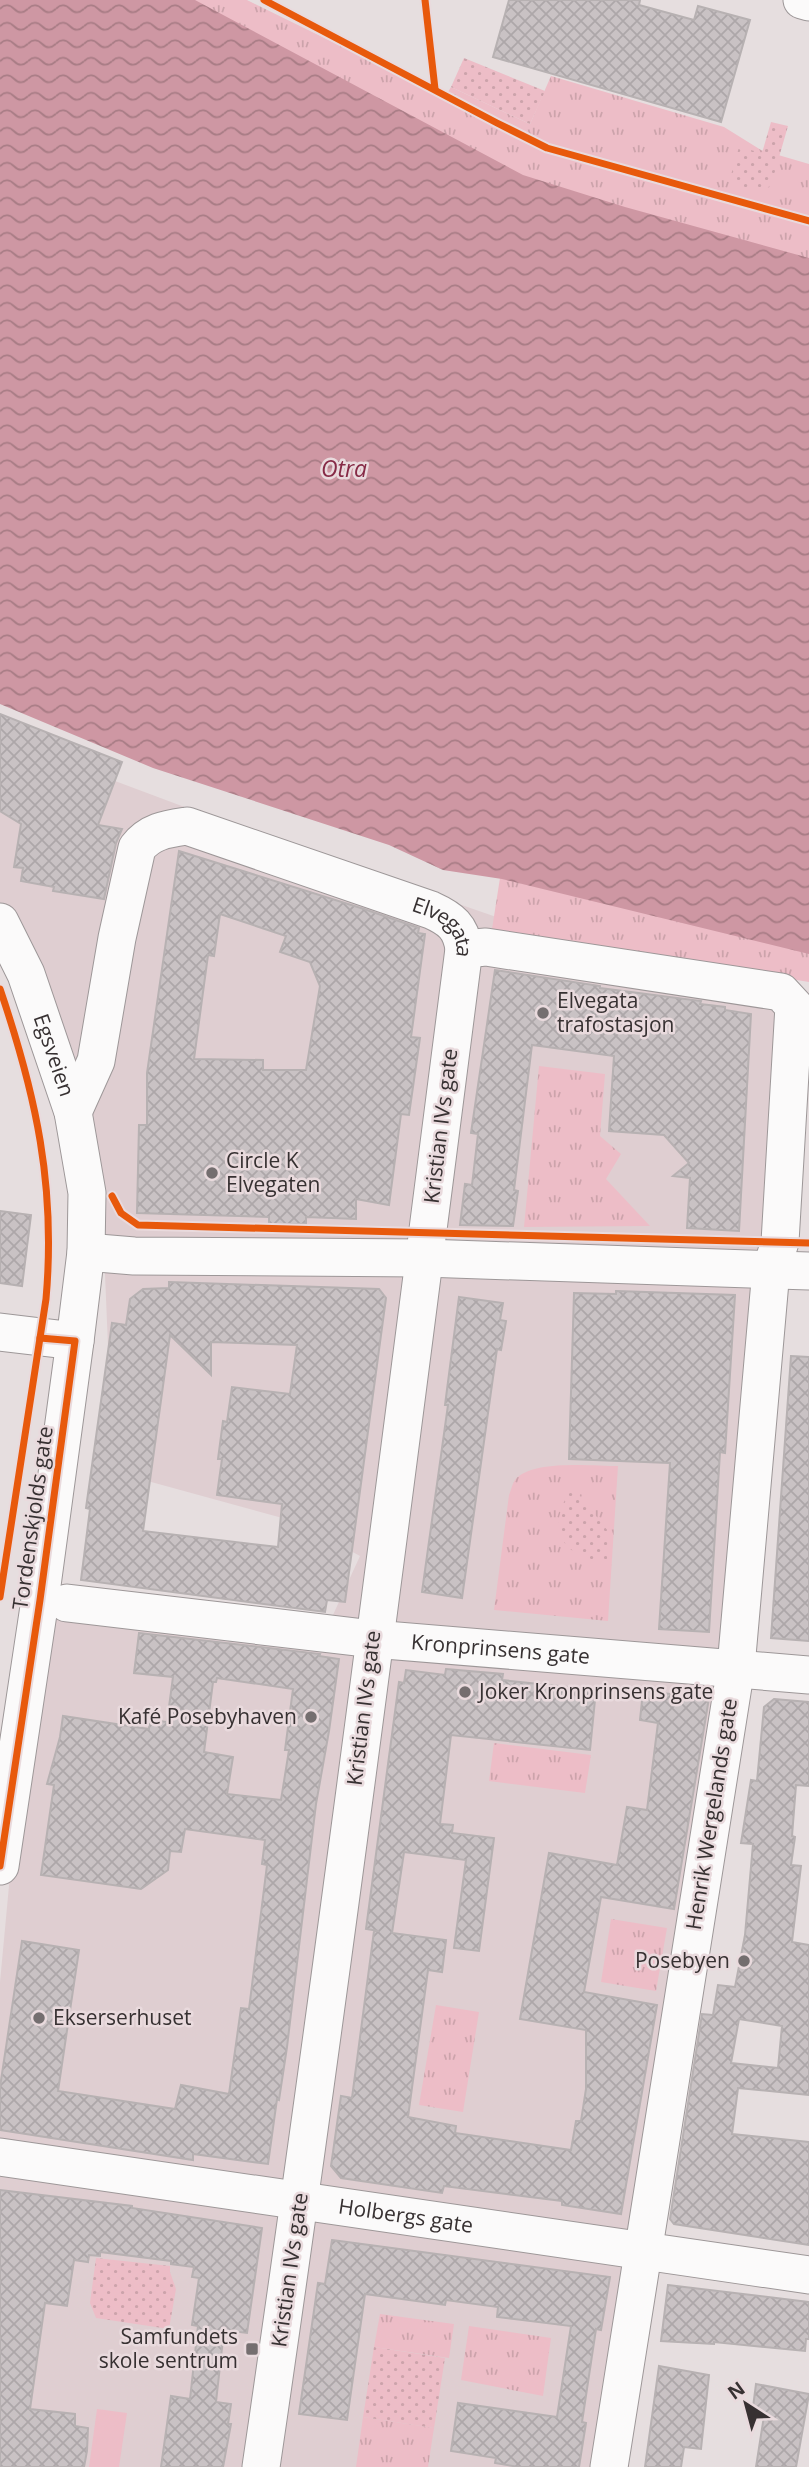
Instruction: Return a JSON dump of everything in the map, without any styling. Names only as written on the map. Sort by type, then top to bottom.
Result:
[{"type":"street","points":[[802,0],[809,2]]},
{"type":"street","name":"Elvegata","points":[[73,1112],[96,1061],[117,938],[137,848],[145,837],[158,831],[187,826],[431,910],[450,919],[462,935],[464,949],[486,947],[781,992],[794,1006],[776,1256]]},
{"type":"street","name":"Egsveien","points":[[0,922],[26,974],[73,1112],[87,1193]]},
{"type":"street","name":"Kristian IVs gate","points":[[261,2467],[300,2202],[464,949]]},
{"type":"street","name":"Tordenskjolds gate","points":[[0,1866],[75,1341],[86,1252],[87,1193]]},
{"type":"street","points":[[86,1252],[134,1256],[424,1258],[776,1256],[809,1271]]},
{"type":"street","name":"Henrik Wergelands gate","points":[[609,2467],[736,1667],[776,1256]]},
{"type":"street","points":[[0,1332],[75,1341]]},
{"type":"street","name":"Kronprinsens gate","points":[[67,1603],[373,1639],[809,1675]]},
{"type":"street","name":"Holbergs gate","points":[[0,2157],[809,2275]]},
{"type":"shaded area","points":[[0,730],[107,778],[265,837],[586,948],[787,984],[723,1642],[591,2467],[0,2467],[0,1982],[19,1779],[46,1613],[327,1628],[360,1556],[297,1522],[133,1477],[111,1418],[104,1250],[0,912]]},
{"type":"green space","points":[[190,0],[247,0],[445,97],[451,87],[530,124],[551,76],[724,127],[761,150],[809,164],[809,259],[526,180]]},
{"type":"green space","points":[[464,58],[545,91],[530,124],[451,87]]},
{"type":"green space","points":[[771,122],[788,126],[771,185],[762,189],[751,189],[740,185],[732,180],[731,175],[739,147],[762,153]]},
{"type":"green space","points":[[500,878],[809,952],[809,982],[492,929]]},
{"type":"green space","points":[[539,1066],[605,1074],[600,1136],[621,1154],[606,1179],[650,1226],[524,1227]]},
{"type":"green space","points":[[548,1466],[618,1466],[608,1621],[494,1610],[509,1495],[515,1480],[523,1473]]},
{"type":"green space","points":[[573,1487],[608,1531],[607,1561],[578,1554],[568,1547],[562,1538],[560,1514]]},
{"type":"green space","points":[[494,1743],[591,1755],[585,1793],[489,1781]]},
{"type":"green space","points":[[611,1919],[667,1928],[656,1991],[601,1982]]},
{"type":"green space","points":[[436,2005],[479,2012],[463,2112],[419,2105]]},
{"type":"green space","points":[[96,2258],[170,2266],[176,2289],[169,2329],[96,2318],[90,2303]]},
{"type":"green space","points":[[380,2314],[454,2324],[449,2358],[374,2347]]},
{"type":"green space","points":[[469,2326],[551,2338],[543,2396],[461,2380]]},
{"type":"green space","points":[[374,2347],[445,2358],[434,2428],[363,2417]]},
{"type":"green space","points":[[97,2409],[127,2413],[119,2467],[89,2467]]},
{"type":"green space","points":[[363,2417],[434,2428],[428,2467],[356,2467]]},
{"type":"water","name":"Otra","points":[[0,0],[195,0],[523,175],[625,207],[809,258],[809,954],[502,879],[443,870],[389,845],[153,768],[0,704]]},
{"type":"building","points":[[509,0],[640,0],[639,5],[694,20],[698,6],[750,20],[721,122],[493,57]]},
{"type":"building","points":[[0,714],[122,762],[98,825],[122,829],[116,843],[104,899],[53,891],[54,887],[21,881],[23,868],[14,867],[21,824],[0,811]]},
{"type":"building","points":[[179,851],[364,909],[419,928],[418,933],[425,934],[411,1037],[420,1038],[409,1115],[401,1114],[389,1205],[356,1199],[356,1219],[306,1217],[306,1224],[269,1224],[269,1217],[137,1213],[139,1125],[147,1125],[147,1073]],"holes":[[[220,914],[286,936],[280,952],[310,962],[320,986],[306,1070],[263,1070],[263,1060],[194,1059],[208,955],[214,956]]]},
{"type":"building","points":[[495,970],[600,988],[701,1001],[700,1004],[751,1014],[739,1231],[687,1228],[690,1178],[673,1176],[689,1163],[664,1135],[609,1131],[614,1056],[532,1045],[514,1190],[518,1191],[513,1226],[460,1225],[465,1184],[472,1185],[478,1134],[471,1133]]},
{"type":"building","points":[[0,1211],[31,1215],[22,1286],[0,1283]]},
{"type":"building","points":[[169,1282],[379,1289],[386,1298],[345,1602],[327,1600],[325,1612],[81,1580],[90,1509],[86,1508],[112,1323],[126,1325],[130,1299],[143,1289],[169,1288]],"holes":[[[170,1335],[211,1375],[211,1342],[297,1345],[290,1394],[232,1387],[227,1422],[223,1421],[218,1459],[222,1459],[217,1495],[282,1504],[278,1547],[143,1531]]]},
{"type":"building","points":[[616,1291],[735,1295],[725,1453],[720,1452],[709,1632],[659,1629],[670,1463],[569,1459],[574,1293],[616,1294]]},
{"type":"building","points":[[459,1297],[503,1303],[500,1320],[506,1321],[501,1350],[497,1349],[462,1598],[422,1592],[448,1405],[445,1405]]},
{"type":"building","points":[[791,1356],[809,1357],[809,1641],[771,1638]]},
{"type":"building","points":[[139,1633],[320,1654],[319,1656],[339,1659],[316,1804],[287,2047],[268,2164],[193,2154],[193,2160],[0,2130],[0,2087],[22,1941],[79,1950],[58,2091],[175,2109],[181,2085],[229,2094],[241,2008],[249,2009],[267,1865],[262,1864],[265,1840],[185,1829],[181,1852],[170,1851],[168,1870],[141,1889],[41,1875],[54,1785],[47,1784],[63,1716],[149,1729],[150,1720],[167,1722],[173,1677],[134,1673]],"holes":[[[217,1678],[293,1689],[285,1750],[289,1750],[281,1800],[227,1794],[233,1757],[204,1752],[213,1682],[216,1682]]]},
{"type":"building","points":[[446,1669],[503,1674],[502,1680],[596,1690],[590,1750],[451,1735],[440,1824],[453,1825],[452,1833],[494,1838],[479,1951],[454,1948],[466,1860],[404,1852],[392,1933],[446,1940],[442,1972],[428,1970],[408,2117],[456,2126],[455,2133],[571,2150],[576,2121],[581,2121],[586,2089],[586,2030],[520,2019],[549,1853],[617,1865],[627,1807],[647,1810],[658,1723],[640,1720],[643,1691],[709,1698],[674,1909],[601,1897],[584,1992],[657,2005],[621,2214],[562,2205],[562,2201],[444,2186],[442,2193],[341,2178],[331,2166],[341,2096],[352,2098],[374,1931],[379,1931],[366,1929],[399,1682],[404,1683],[406,1670],[445,1675]]},
{"type":"building","points":[[774,1699],[809,1702],[809,1786],[796,1785],[792,1836],[795,1837],[791,1865],[801,1866],[792,1942],[809,1945],[809,2095],[738,2088],[732,2134],[809,2142],[809,2245],[674,2224],[670,2219],[702,2014],[713,2015],[718,1985],[735,1987],[745,1935],[753,1844],[741,1843],[751,1780],[757,1781],[764,1707]],"holes":[[[739,2019],[782,2026],[778,2068],[731,2063]]]},
{"type":"building","points":[[0,2190],[132,2206],[262,2228],[247,2333],[224,2330],[216,2402],[231,2404],[228,2424],[231,2424],[223,2467],[161,2467],[171,2396],[190,2399],[198,2326],[192,2325],[199,2278],[192,2277],[194,2267],[171,2264],[171,2261],[100,2252],[100,2256],[89,2255],[88,2262],[74,2260],[67,2306],[45,2303],[30,2409],[75,2414],[75,2426],[88,2428],[84,2467],[0,2467]]},
{"type":"building","points":[[332,2240],[610,2277],[601,2330],[596,2329],[582,2422],[586,2423],[579,2467],[519,2467],[495,2463],[496,2458],[451,2451],[458,2403],[557,2417],[571,2326],[497,2317],[498,2307],[446,2300],[445,2305],[365,2294],[347,2420],[299,2414],[318,2283],[325,2284]]},
{"type":"building","points":[[668,2285],[809,2302],[809,2339],[806,2339],[805,2351],[714,2342],[661,2341]]},
{"type":"building","points":[[659,2366],[709,2375],[701,2449],[684,2447],[681,2467],[645,2467]]},
{"type":"building","points":[[756,2384],[809,2394],[796,2467],[756,2467],[764,2416],[752,2415]]},
{"type":"cycle path","points":[[264,0],[547,148],[809,221]]},
{"type":"cycle path","points":[[425,0],[435,89]]},
{"type":"cycle path","points":[[0,989],[33,1104],[40,1141],[48,1218],[46,1299],[0,1597]]},
{"type":"cycle path","points":[[112,1196],[121,1213],[138,1225],[809,1243]]},
{"type":"cycle path","points":[[0,1866],[75,1341],[40,1338]]},
{"type":"place","name":"Elvegata trafostasjon","points":[[543,1013]]},
{"type":"place","name":"Circle K Elvegaten","points":[[212,1173]]},
{"type":"place","name":"Joker Kronprinsens gate","points":[[465,1692]]},
{"type":"place","name":"Kafé Posebyhaven","points":[[311,1717]]},
{"type":"place","name":"Posebyen","points":[[744,1961]]},
{"type":"place","name":"Ekserserhuset","points":[[39,2018]]},
{"type":"place","name":"Samfundets skole sentrum","points":[[252,2349]]}]
